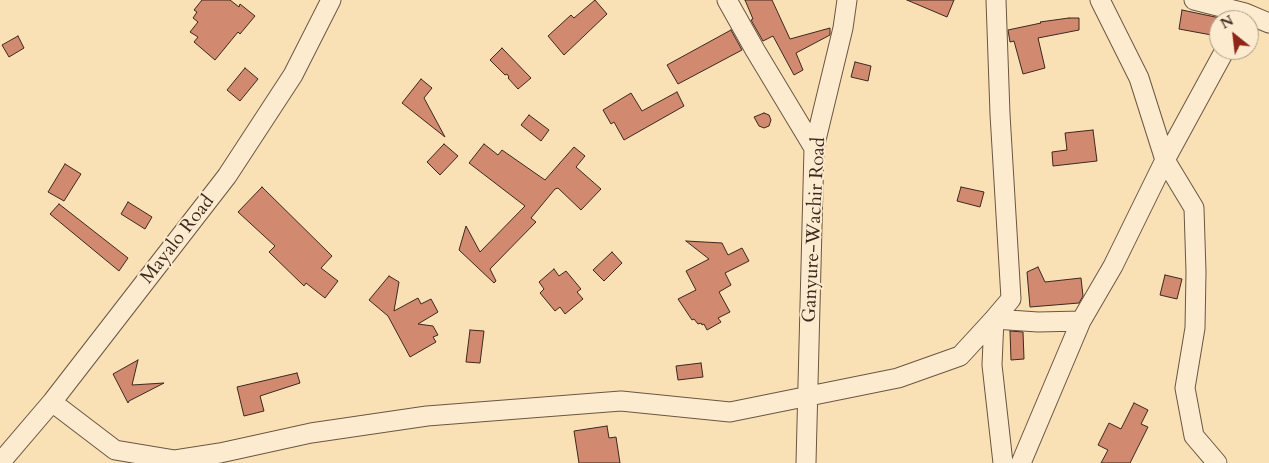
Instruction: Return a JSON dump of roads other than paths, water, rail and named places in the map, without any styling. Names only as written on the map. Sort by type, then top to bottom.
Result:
[{"type":"street","name":"Mayalo Road","points":[[0,463],[52,402],[227,176],[293,75],[331,0]]},
{"type":"street","points":[[728,0],[755,50],[814,148]]},
{"type":"street","name":"Ganyure-Wachir Road","points":[[806,463],[814,148],[843,28],[847,0]]},
{"type":"street","points":[[52,402],[115,450],[175,460],[311,433],[427,416],[621,401],[730,412],[898,378],[960,356],[1011,298],[1000,114],[996,0]]},
{"type":"street","points":[[1100,0],[1139,78],[1165,160],[1194,208],[1195,328],[1185,388],[1194,436],[1217,463]]},
{"type":"street","points":[[1194,0],[1241,10]]},
{"type":"street","points":[[1021,463],[1081,321],[1112,266],[1165,160],[1220,60]]},
{"type":"street","points":[[994,319],[1038,322],[1081,321]]},
{"type":"street","points":[[994,319],[992,365],[1003,463]]}]
